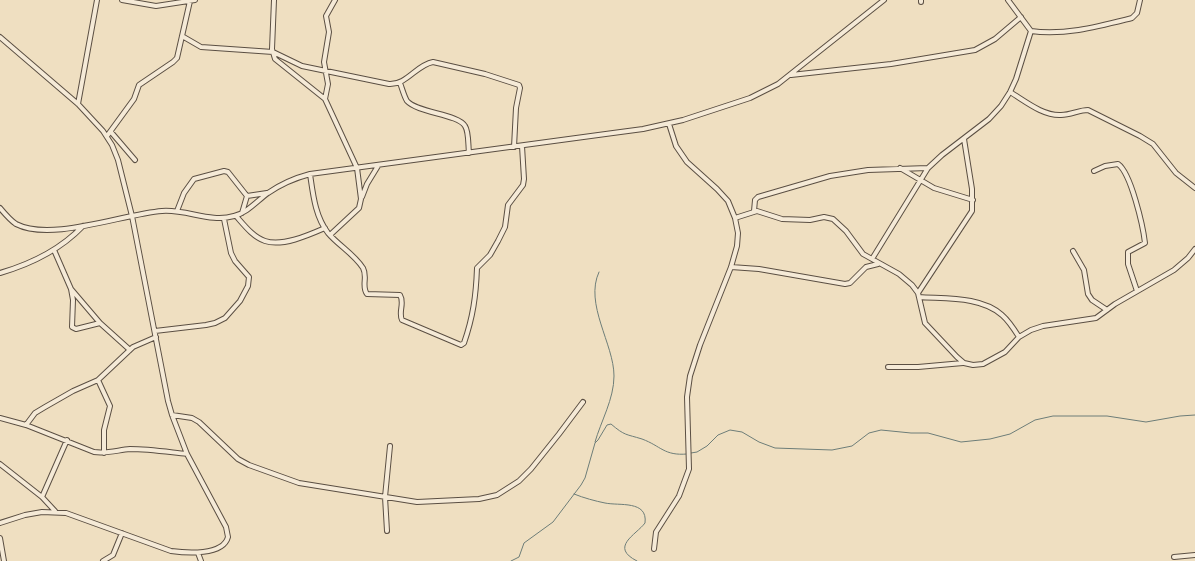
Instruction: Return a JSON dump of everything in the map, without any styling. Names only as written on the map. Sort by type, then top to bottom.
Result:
[{"type":"street","points":[[78,104],[98,0]]},
{"type":"street","points":[[122,0],[156,6],[195,0]]},
{"type":"street","points":[[274,0],[272,52],[275,59],[325,99],[357,168],[361,200]]},
{"type":"street","points":[[325,99],[328,84],[324,62],[329,32],[326,16],[335,0]]},
{"type":"street","points":[[0,208],[15,223],[33,230],[83,226],[151,212],[178,211],[224,219],[242,213],[288,182],[310,174],[522,146],[669,124],[750,98],[778,84],[884,0]]},
{"type":"street","points":[[1008,0],[1031,31],[1042,33],[1060,32],[1132,18],[1137,13],[1140,0]]},
{"type":"street","points":[[107,136],[134,99],[139,85],[176,58],[190,1]]},
{"type":"street","points":[[790,75],[891,64],[975,50],[995,39],[1021,17]]},
{"type":"street","points":[[872,259],[928,168],[996,113],[1010,92],[1031,31]]},
{"type":"street","points":[[182,36],[201,47],[272,52],[292,62],[389,84],[400,83],[426,64],[433,62],[485,74],[519,85],[514,147]]},
{"type":"street","points":[[0,37],[78,104],[107,136],[118,160],[132,216],[172,415],[187,454],[228,532],[227,542],[223,546],[198,553],[170,551],[76,515],[55,511],[25,515],[0,523]]},
{"type":"street","points":[[400,83],[410,103],[433,113],[460,121],[465,125],[469,153]]},
{"type":"street","points":[[1010,92],[1044,112],[1061,116],[1088,110],[1140,136],[1153,144],[1171,168],[1195,188]]},
{"type":"street","points":[[654,549],[656,532],[671,510],[688,469],[687,396],[690,376],[700,345],[731,267],[737,246],[738,234],[736,218],[732,209],[723,195],[687,162],[676,146],[669,124]]},
{"type":"street","points":[[110,132],[134,160]]},
{"type":"street","points":[[918,295],[970,217],[972,211],[964,139]]},
{"type":"street","points":[[310,174],[318,217],[330,235],[362,267],[365,275],[364,288],[367,294],[400,295],[402,301],[400,316],[402,320],[461,345],[464,343],[470,326],[476,295],[477,268],[490,255],[498,241],[505,227],[508,205],[523,185],[522,146]]},
{"type":"street","points":[[1094,172],[1105,166],[1118,164],[1122,166],[1129,183],[1142,224],[1145,243],[1128,252],[1128,264],[1137,290]]},
{"type":"street","points":[[330,235],[359,208],[367,184],[378,166]]},
{"type":"street","points":[[900,168],[940,191],[972,200]]},
{"type":"street","points":[[754,211],[755,200],[765,194],[830,176],[868,170],[928,168]]},
{"type":"street","points":[[178,211],[184,193],[194,179],[224,171],[232,174],[247,196]]},
{"type":"street","points":[[247,196],[269,193]]},
{"type":"street","points":[[242,213],[247,196]]},
{"type":"street","points":[[736,218],[754,211],[782,219],[810,220],[829,217],[842,225],[864,254],[878,264],[899,274],[912,285],[918,295],[925,324],[964,363]]},
{"type":"street","points":[[236,216],[256,237],[267,242],[294,240],[325,228]]},
{"type":"street","points":[[155,331],[215,323],[225,318],[240,301],[248,286],[249,277],[235,261],[231,253],[224,219]]},
{"type":"street","points":[[0,273],[54,250],[83,226]]},
{"type":"street","points":[[888,367],[918,367],[964,363],[983,364],[1005,352],[1018,337],[1030,330],[1043,326],[1096,318],[1137,290],[1174,270],[1188,258],[1195,248]]},
{"type":"street","points":[[54,250],[71,289],[73,300],[72,327],[76,329],[100,323]]},
{"type":"street","points":[[1073,250],[1084,270],[1088,294],[1092,300],[1107,310]]},
{"type":"street","points":[[864,254],[866,267]]},
{"type":"street","points":[[731,267],[844,284],[850,283],[866,267],[878,264]]},
{"type":"street","points":[[71,289],[100,323],[130,350]]},
{"type":"street","points":[[918,295],[969,301],[992,307],[1008,320],[1018,337]]},
{"type":"street","points":[[26,425],[35,413],[73,391],[98,380],[130,350],[156,337]]},
{"type":"street","points":[[98,380],[110,406],[104,430],[104,453]]},
{"type":"street","points":[[172,415],[192,418],[199,422],[238,459],[273,475],[314,486],[417,502],[479,499],[497,495],[531,469],[583,402]]},
{"type":"street","points":[[0,418],[26,425],[94,452],[104,453],[128,449],[147,449],[187,454]]},
{"type":"street","points":[[42,498],[67,440]]},
{"type":"street","points":[[387,531],[385,497],[390,446]]},
{"type":"street","points":[[0,464],[55,511]]},
{"type":"street","points":[[103,561],[113,555],[122,533]]},
{"type":"street","points":[[0,538],[4,561]]},
{"type":"street","points":[[198,553],[201,561]]},
{"type":"street","points":[[1174,557],[1195,554]]},
{"type":"waterway","points":[[595,442],[610,401],[614,376],[610,351],[597,311],[595,284],[599,272]]},
{"type":"waterway","points":[[691,453],[697,452],[707,446],[718,435],[730,430],[742,432],[759,442],[775,448],[832,450],[852,446],[869,433],[881,430],[928,433],[961,442],[990,439],[1010,434],[1035,420],[1053,416],[1107,416],[1146,422],[1195,415]]},
{"type":"waterway","points":[[511,561],[519,557],[524,543],[553,522],[581,485],[585,478],[595,443],[607,425],[611,424],[623,433],[642,439],[668,452],[687,454]]},
{"type":"waterway","points":[[574,494],[605,503],[637,507],[642,511],[645,516],[645,523],[627,541],[625,546],[625,551],[637,561]]}]
